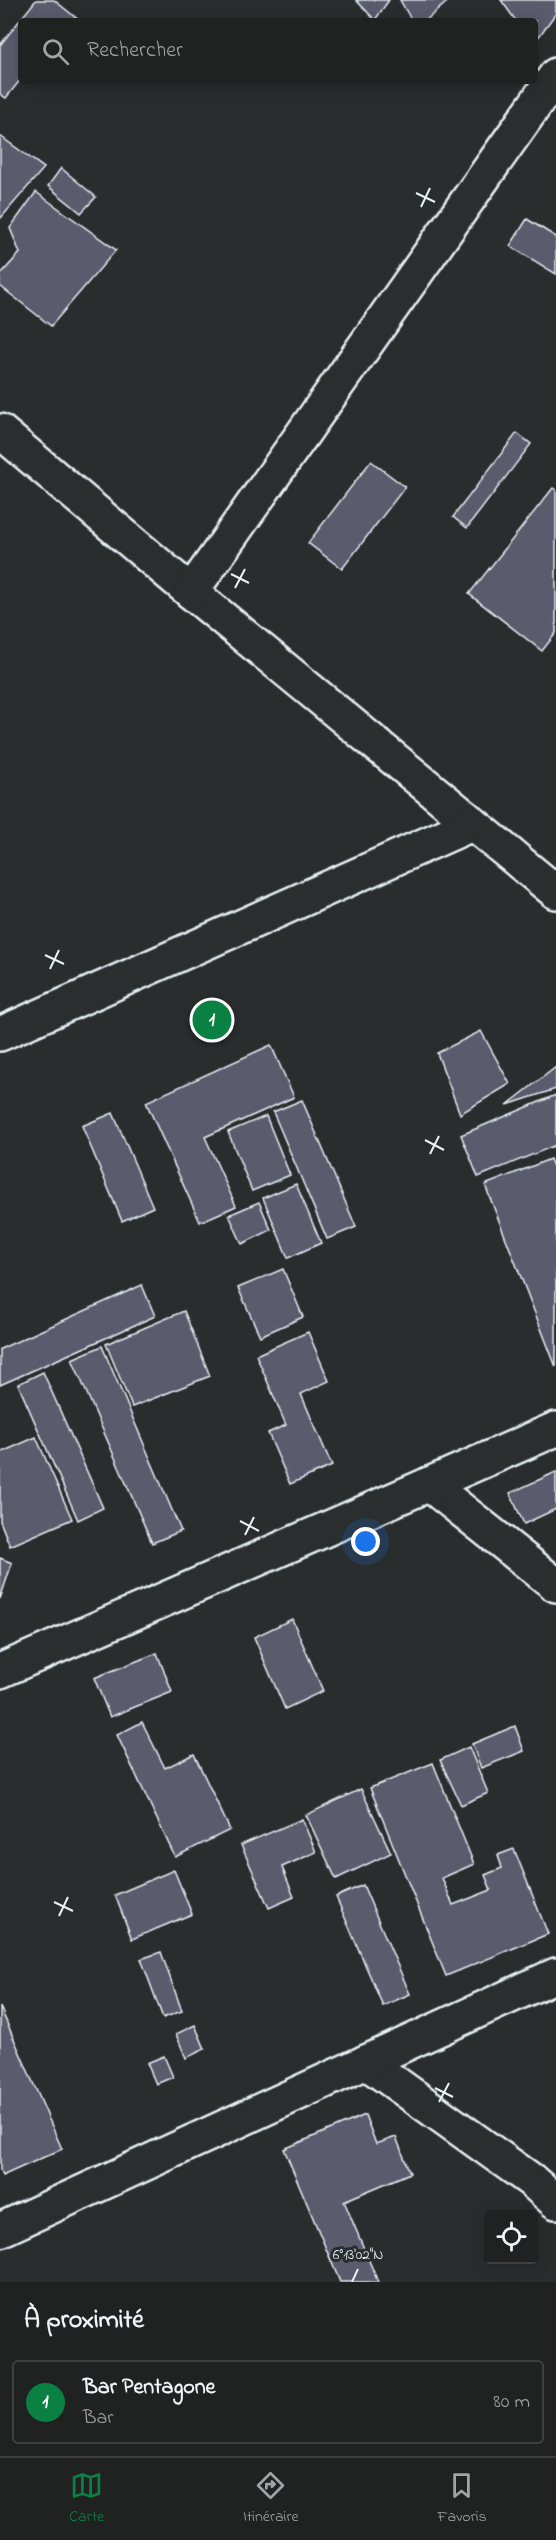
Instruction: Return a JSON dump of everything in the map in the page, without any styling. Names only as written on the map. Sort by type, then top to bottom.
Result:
[{"type":"street","points":[[191,592],[556,75]]},
{"type":"street","points":[[0,431],[191,592],[556,892]]},
{"type":"street","points":[[0,1034],[472,824]]},
{"type":"street","points":[[0,1671],[556,1429]]},
{"type":"street","points":[[429,1484],[556,1585]]},
{"type":"street","points":[[0,2230],[556,1975]]},
{"type":"street","points":[[366,2062],[531,2180],[556,2202]]},
{"type":"building","points":[[36,0],[54,0],[76,18],[22,18]]},
{"type":"building","points":[[356,0],[389,0],[376,18],[373,18]]},
{"type":"building","points":[[400,0],[445,0],[447,2],[428,18],[410,18]]},
{"type":"building","points":[[501,0],[556,0],[556,13],[538,38],[538,18],[514,18]]},
{"type":"building","points":[[18,22],[18,83],[6,98],[0,94],[0,45]]},
{"type":"building","points":[[0,136],[44,168],[1,218],[0,217]]},
{"type":"building","points":[[61,168],[96,197],[81,213],[48,186]]},
{"type":"building","points":[[36,192],[116,250],[51,326],[0,286],[0,275],[20,253],[10,228]]},
{"type":"building","points":[[527,219],[556,237],[556,274],[510,246]]},
{"type":"building","points":[[517,433],[531,444],[467,528],[453,517]]},
{"type":"building","points":[[371,461],[405,487],[342,569],[308,543]]},
{"type":"building","points":[[553,488],[556,490],[556,633],[542,651],[469,594]]},
{"type":"building","points":[[481,1031],[510,1084],[460,1114],[437,1053]]},
{"type":"building","points":[[271,1045],[294,1097],[205,1137],[236,1206],[200,1222],[146,1102]]},
{"type":"building","points":[[556,1067],[556,1089],[507,1105]]},
{"type":"building","points":[[556,1095],[556,1145],[478,1177],[461,1135]]},
{"type":"building","points":[[302,1100],[356,1227],[327,1239],[273,1112]]},
{"type":"building","points":[[113,1113],[153,1207],[122,1221],[82,1126]]},
{"type":"building","points":[[266,1116],[290,1175],[252,1191],[228,1132]]},
{"type":"building","points":[[550,1159],[556,1174],[556,1367],[485,1185]]},
{"type":"building","points":[[296,1184],[321,1243],[288,1258],[263,1198]]},
{"type":"building","points":[[259,1202],[271,1230],[242,1244],[229,1215]]},
{"type":"building","points":[[283,1269],[303,1317],[260,1336],[238,1288]]},
{"type":"building","points":[[142,1285],[155,1316],[0,1385],[0,1349]]},
{"type":"building","points":[[184,1311],[210,1376],[132,1407],[106,1344]]},
{"type":"building","points":[[308,1332],[329,1381],[301,1394],[332,1466],[290,1484],[268,1433],[286,1425],[256,1355]]},
{"type":"building","points":[[102,1346],[181,1531],[152,1543],[72,1359]]},
{"type":"building","points":[[43,1372],[103,1508],[78,1520],[18,1384]]},
{"type":"building","points":[[36,1437],[72,1519],[10,1546],[0,1521],[0,1453]]},
{"type":"building","points":[[556,1472],[556,1509],[524,1524],[510,1493]]},
{"type":"building","points":[[0,1558],[12,1563],[0,1599]]},
{"type":"building","points":[[292,1619],[323,1691],[285,1709],[254,1637]]},
{"type":"building","points":[[157,1653],[172,1692],[110,1717],[94,1678]]},
{"type":"building","points":[[142,1722],[165,1768],[194,1754],[230,1830],[175,1857],[117,1735]]},
{"type":"building","points":[[515,1726],[524,1751],[481,1768],[472,1744]]},
{"type":"building","points":[[469,1747],[488,1793],[461,1805],[440,1760]]},
{"type":"building","points":[[433,1763],[474,1864],[442,1878],[453,1905],[491,1890],[485,1875],[502,1868],[498,1855],[514,1849],[548,1934],[446,1976],[370,1788]]},
{"type":"building","points":[[361,1789],[391,1853],[336,1879],[306,1815]]},
{"type":"building","points":[[302,1819],[316,1852],[282,1867],[294,1897],[269,1908],[241,1845]]},
{"type":"building","points":[[174,1870],[192,1914],[132,1939],[115,1895]]},
{"type":"building","points":[[363,1885],[410,1994],[383,2006],[336,1897]]},
{"type":"building","points":[[161,1952],[182,2011],[163,2018],[141,1959]]},
{"type":"building","points":[[0,2007],[62,2149],[2,2176],[0,2170]]},
{"type":"building","points":[[195,2025],[205,2049],[186,2058],[176,2034]]},
{"type":"building","points":[[164,2056],[173,2077],[156,2084],[147,2063]]},
{"type":"building","points":[[365,2115],[376,2144],[396,2137],[410,2173],[344,2201],[378,2282],[340,2282],[284,2149]]},
{"type":"place","name":"Bar Pentagone","points":[[212,1020]]}]
